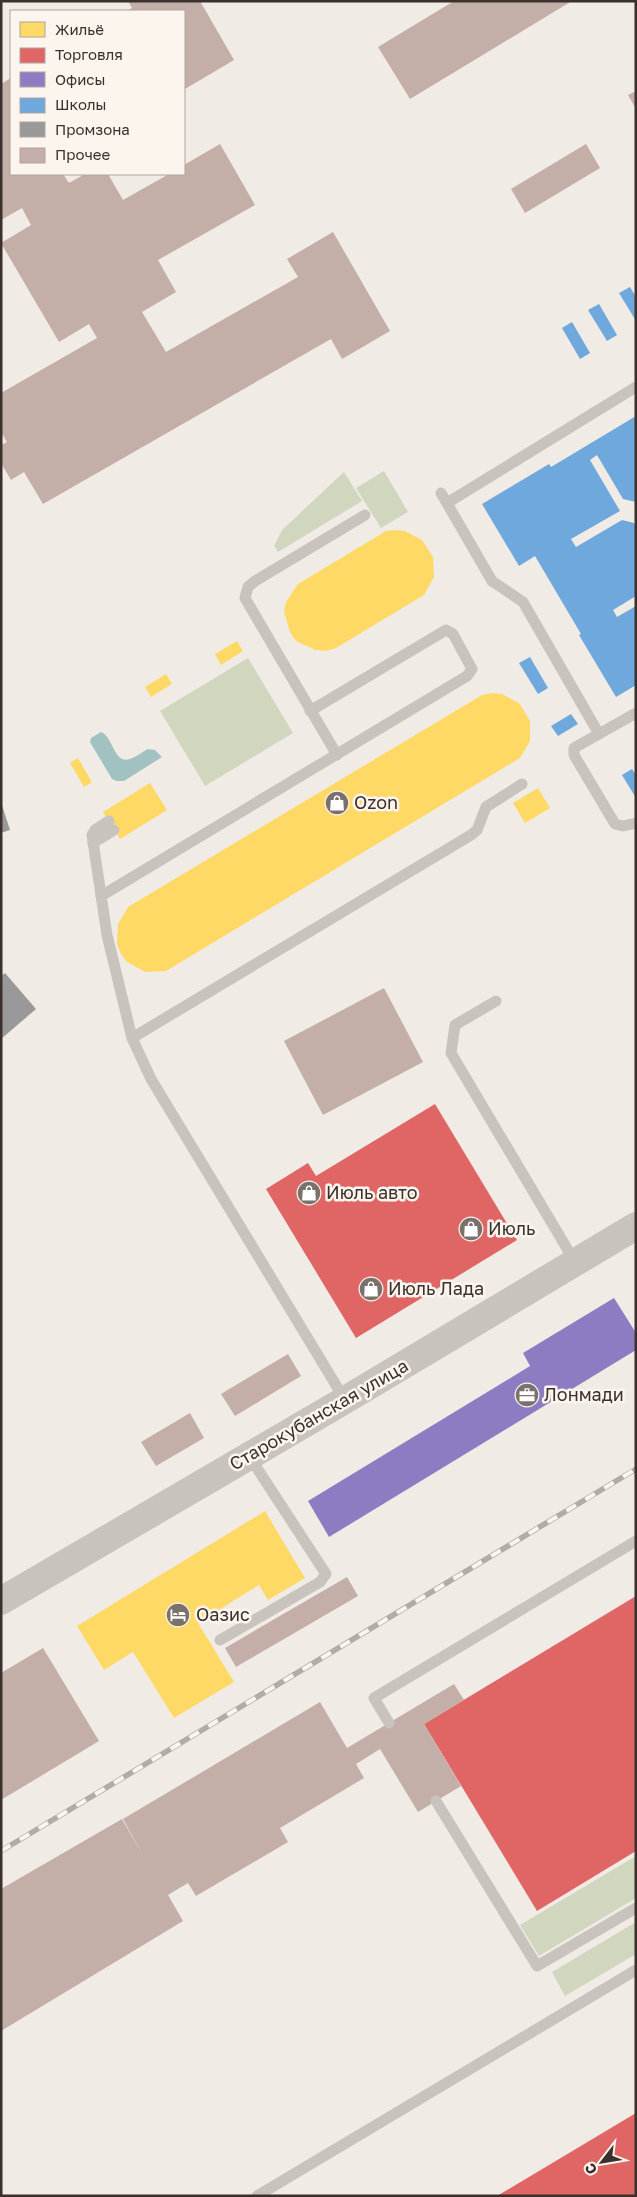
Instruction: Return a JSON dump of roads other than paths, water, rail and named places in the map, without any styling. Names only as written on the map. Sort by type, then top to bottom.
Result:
[{"type":"street","name":"Старокубанская улица","points":[[1,1601],[346,1400],[636,1226]]},
{"type":"lane","points":[[447,503],[636,387]]},
{"type":"lane","points":[[441,493],[492,581],[523,602],[599,734]]},
{"type":"lane","points":[[337,755],[248,607],[245,598],[248,586],[365,514]]},
{"type":"lane","points":[[101,896],[471,674],[472,669],[453,634],[446,630],[310,711]]},
{"type":"lane","points":[[636,713],[574,748],[574,755],[614,824],[623,826],[636,823]]},
{"type":"lane","points":[[132,1038],[472,835],[477,830],[486,807],[522,784]]},
{"type":"lane","points":[[111,825],[95,830],[92,835],[107,935],[132,1038],[151,1079],[346,1400]]},
{"type":"lane","points":[[496,1001],[455,1025],[451,1053],[576,1262]]},
{"type":"lane","points":[[220,1640],[320,1582],[326,1574],[250,1456]]},
{"type":"lane","points":[[389,1723],[374,1698],[636,1541]]},
{"type":"lane","points":[[436,1801],[537,1966],[636,1908]]},
{"type":"lane","points":[[257,2196],[636,1970]]},
{"type":"water","points":[[101,732],[108,739],[120,758],[130,759],[148,749],[155,750],[162,757],[124,781],[112,779],[90,742],[91,738]]},
{"type":"railway","points":[[1,1851],[636,1469]]},
{"type":"place","name":"Ozon","points":[[337,803]]},
{"type":"place","name":"Июль авто","points":[[309,1193]]},
{"type":"place","name":"Июль","points":[[471,1229]]},
{"type":"place","name":"Июль Лада","points":[[371,1289]]},
{"type":"place","name":"Лонмади","points":[[527,1395]]},
{"type":"place","name":"Оазис","points":[[178,1615]]}]
